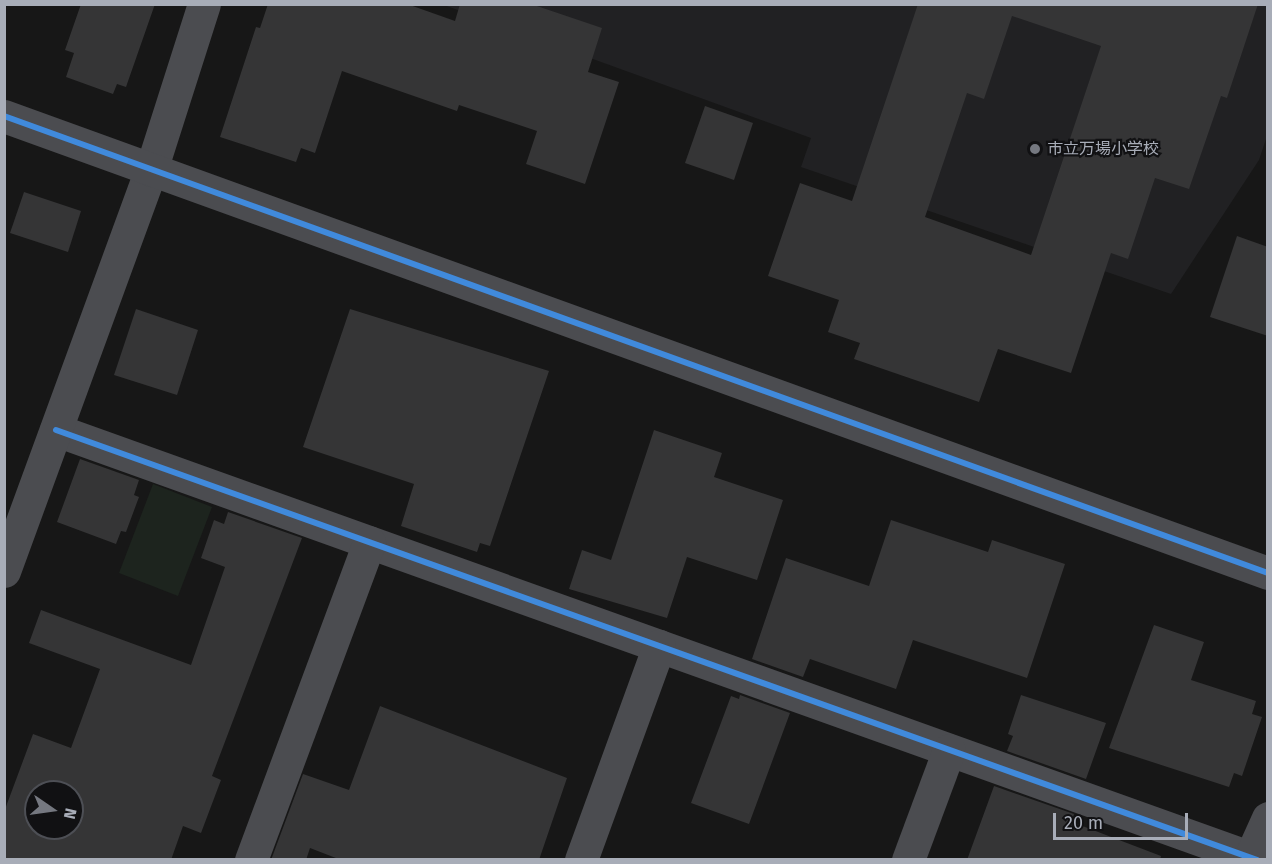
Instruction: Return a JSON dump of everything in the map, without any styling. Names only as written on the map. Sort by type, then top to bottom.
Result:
[{"type":"street","points":[[8,551],[56,430],[151,170],[204,4]]},
{"type":"street","points":[[4,116],[1268,573]]},
{"type":"street","points":[[56,430],[1252,859],[1268,818]]},
{"type":"street","points":[[250,860],[369,542]]},
{"type":"street","points":[[581,860],[659,646]]},
{"type":"street","points":[[908,860],[949,750]]},
{"type":"shaded area","name":"市立万場小学校","points":[[444,5],[1267,5],[1267,136],[1259,160],[1171,294],[801,167],[811,138]]},
{"type":"shaded area","points":[[153,484],[212,507],[178,596],[119,573]]},
{"type":"building","points":[[81,4],[155,4],[126,87],[117,84],[113,94],[66,77],[74,53],[65,50]]},
{"type":"building","points":[[268,4],[407,4],[455,21],[460,4],[531,4],[602,28],[588,72],[619,82],[585,184],[526,164],[537,131],[459,105],[457,111],[342,71],[315,153],[301,148],[296,162],[220,137],[256,27],[260,28]]},
{"type":"building","points":[[918,4],[1258,4],[1227,98],[1221,96],[1189,189],[1155,178],[1128,259],[1111,253],[1071,373],[998,349],[979,402],[854,359],[860,343],[828,332],[839,300],[768,276],[800,183],[852,201]],"holes":[[[1012,16],[1101,46],[1031,255],[925,217],[967,93],[984,99]]]},
{"type":"building","points":[[705,106],[753,123],[734,180],[685,163]]},
{"type":"building","points":[[24,192],[81,211],[68,252],[10,233]]},
{"type":"building","points":[[1237,236],[1268,247],[1268,336],[1210,317]]},
{"type":"building","points":[[136,309],[198,330],[177,395],[114,375]]},
{"type":"building","points":[[350,309],[549,371],[490,546],[480,543],[477,552],[401,526],[414,484],[303,447]]},
{"type":"building","points":[[654,430],[722,453],[714,477],[783,500],[757,580],[687,557],[667,618],[569,589],[582,550],[611,560]]},
{"type":"building","points":[[80,459],[139,480],[134,495],[139,497],[126,532],[121,531],[116,544],[57,522]]},
{"type":"building","points":[[228,512],[302,538],[212,776],[221,780],[201,833],[183,826],[171,860],[4,860],[4,812],[33,734],[71,748],[100,669],[29,643],[41,610],[191,665],[225,567],[201,558],[214,520],[224,524]]},
{"type":"building","points":[[891,520],[988,552],[992,540],[1065,564],[1027,678],[913,640],[896,689],[810,659],[803,677],[752,659],[786,558],[869,586]]},
{"type":"building","points":[[1154,625],[1204,642],[1191,680],[1256,701],[1252,714],[1262,717],[1242,776],[1234,773],[1229,787],[1109,748]]},
{"type":"building","points":[[740,695],[790,713],[749,824],[691,803],[731,696],[739,699]]},
{"type":"building","points":[[1021,695],[1106,723],[1086,779],[1007,751],[1013,736],[1008,734]]},
{"type":"building","points":[[380,706],[567,778],[539,860],[341,860],[310,848],[306,860],[271,860],[303,774],[349,790]]},
{"type":"building","points":[[994,786],[1074,814],[1072,822],[1161,856],[1160,860],[967,860]]},
{"type":"cycle path","points":[[4,116],[1268,573]]},
{"type":"cycle path","points":[[56,430],[1257,860]]},
{"type":"place","name":"市立万場小学校","points":[[1035,149]]}]
